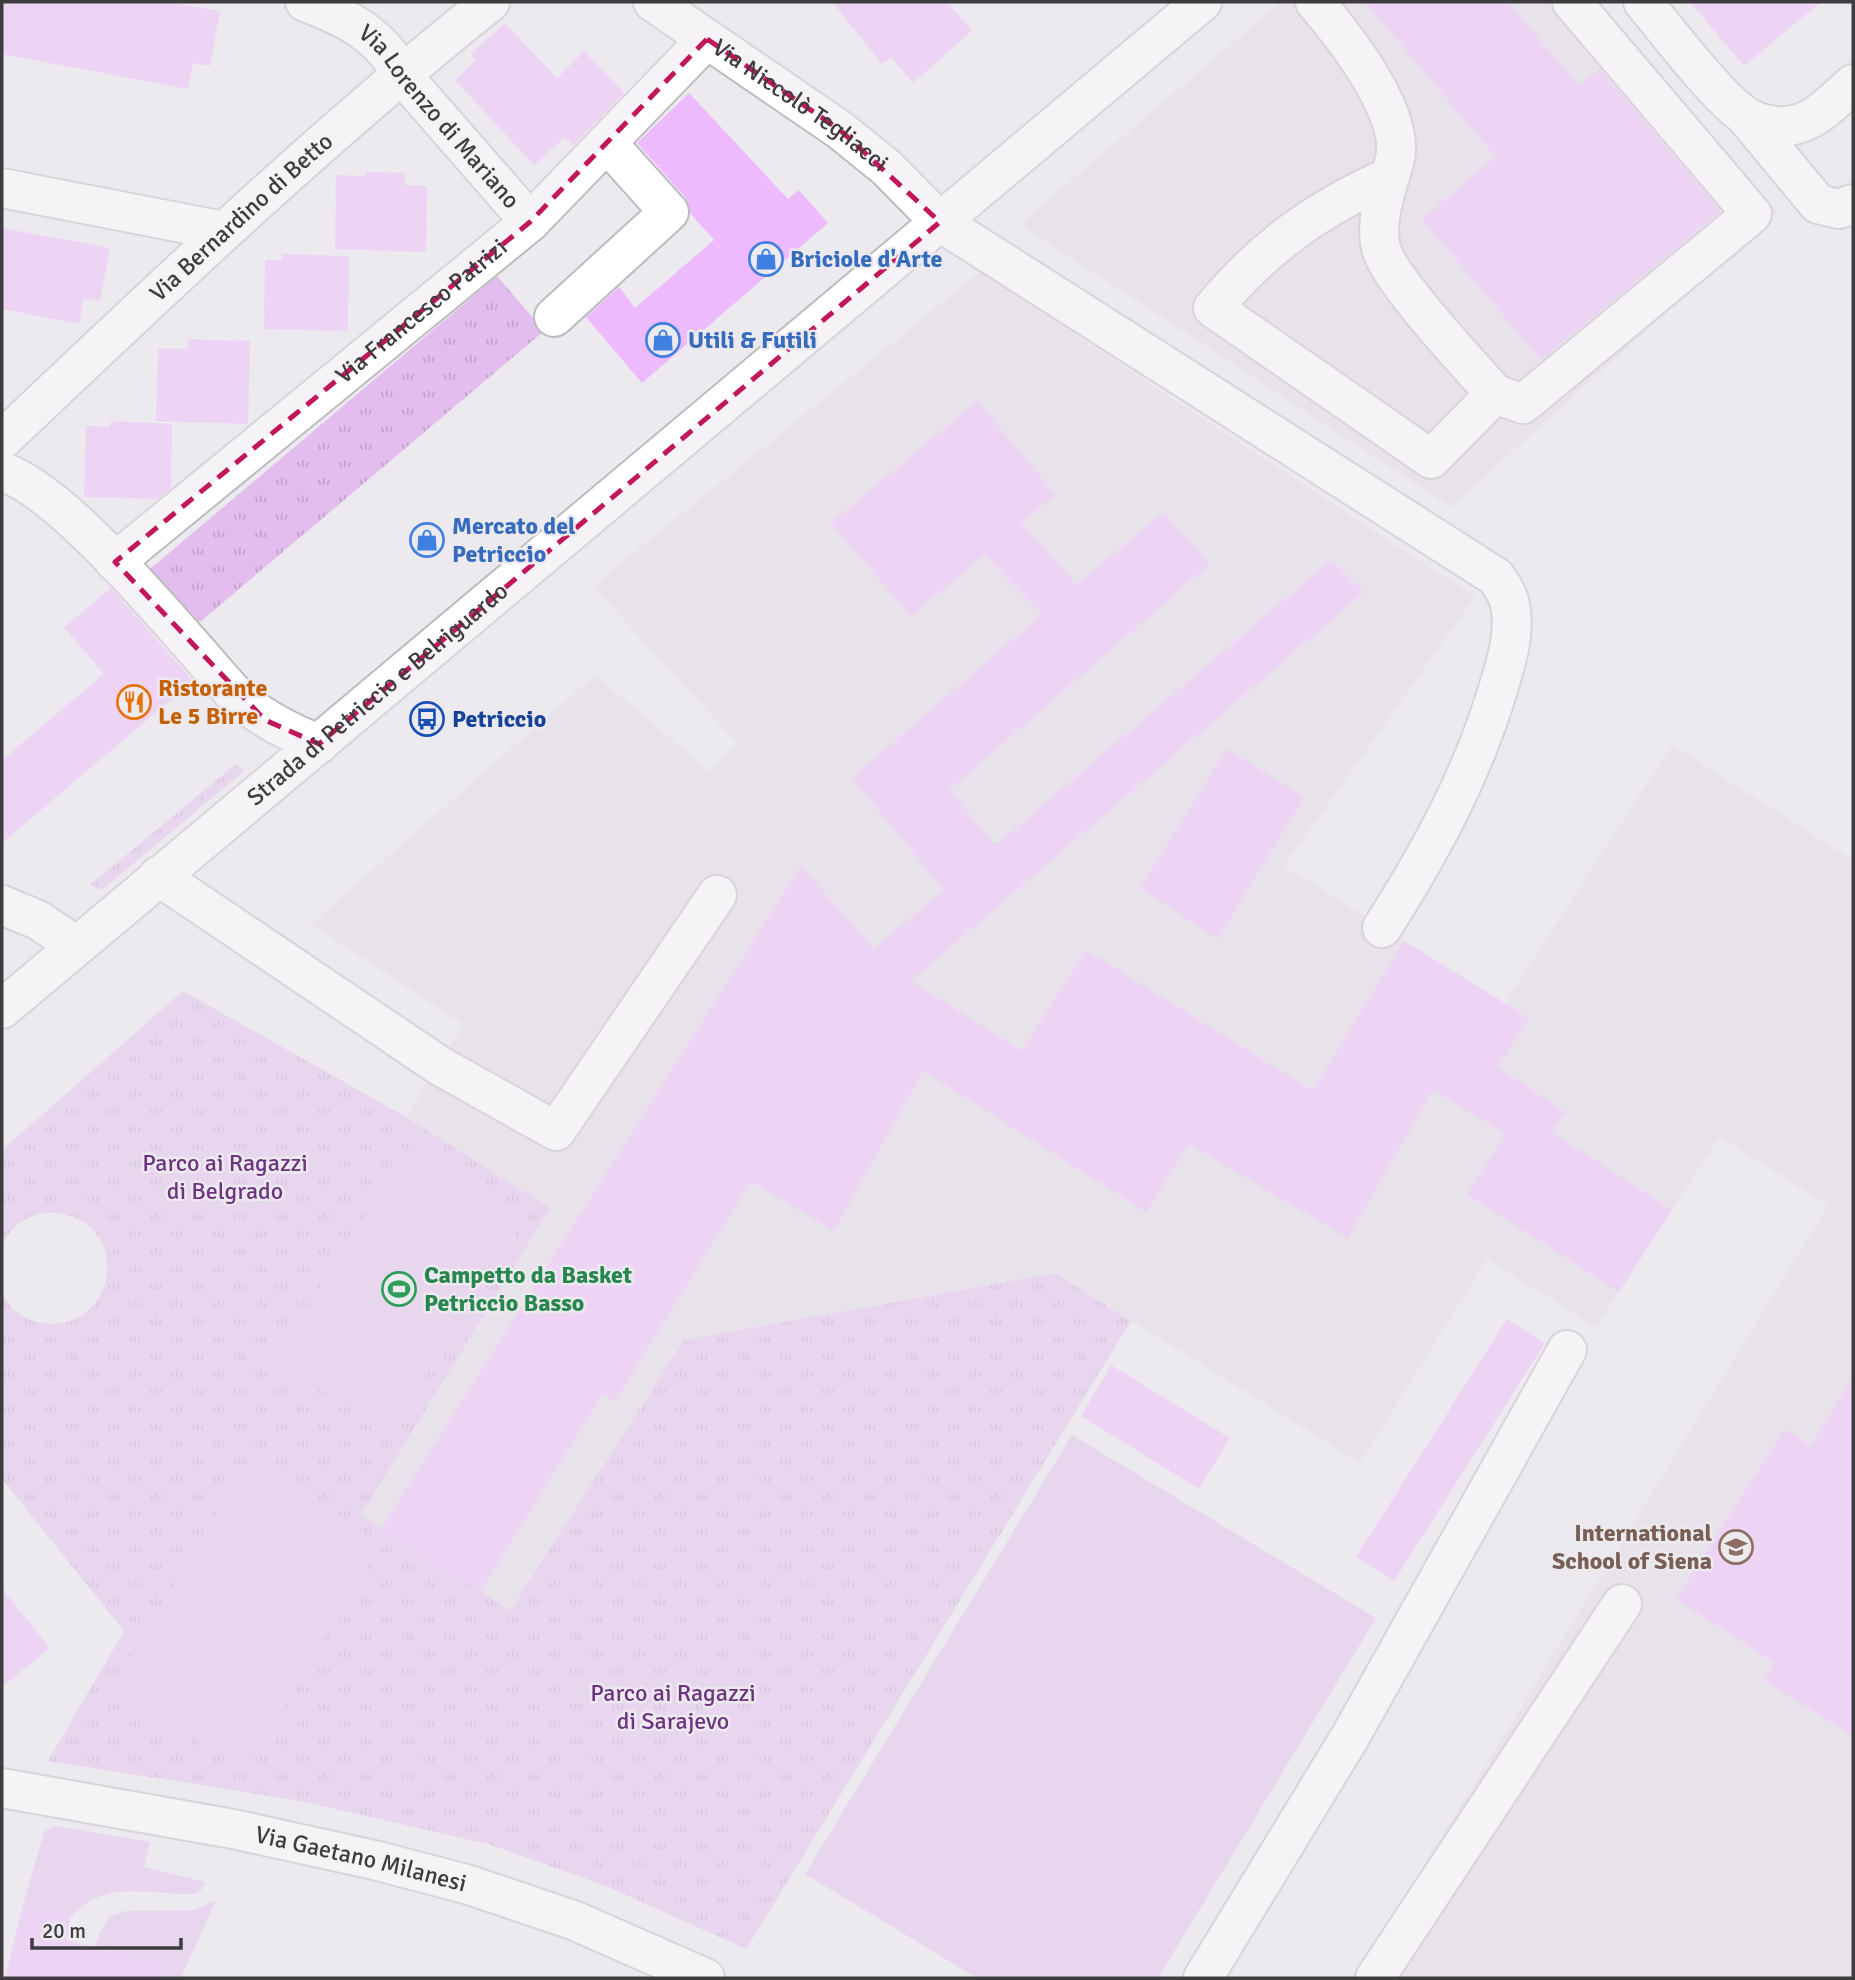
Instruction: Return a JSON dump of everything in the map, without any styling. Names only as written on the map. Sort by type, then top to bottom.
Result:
[{"type":"street","name":"Via Lorenzo di Mariano","points":[[305,2],[361,28],[390,52],[401,74],[530,222]]},
{"type":"street","name":"Via Bernardino di Betto","points":[[2,439],[223,231],[401,74],[490,2]]},
{"type":"street","name":"Via Niccolò Tegliacci","points":[[653,2],[847,136],[887,168],[940,222],[1484,569],[1505,590],[1511,616],[1510,644],[1475,759],[1446,821],[1382,928]]},
{"type":"street","name":"Strada di Petriccio e Belriguardo","points":[[2,1009],[1202,2]]},
{"type":"street","points":[[1315,2],[1388,108],[1395,134],[1395,156],[1379,228],[1381,249],[1394,273],[1495,394],[1523,404],[1752,214],[1572,2]]},
{"type":"street","points":[[1643,2],[1725,98],[1746,117],[1818,205],[1839,209],[1853,204]]},
{"type":"street","name":"Via Francesco Patrizi","points":[[115,562],[530,222],[707,39]]},
{"type":"street","points":[[1746,117],[1766,125],[1801,123],[1818,114],[1853,84]]},
{"type":"street","points":[[554,317],[669,212],[607,143]]},
{"type":"street","points":[[1389,177],[1340,199],[1296,227],[1241,275],[1213,308],[1431,459],[1495,394]]},
{"type":"street","points":[[2,188],[223,231]]},
{"type":"street","points":[[2,472],[31,485],[115,562],[236,696],[265,720],[319,744]]},
{"type":"street","points":[[158,876],[440,1066],[556,1131],[717,895]]},
{"type":"street","points":[[2,905],[38,920],[75,945]]},
{"type":"street","points":[[1203,1978],[1350,1737],[1567,1350]]},
{"type":"street","points":[[1375,1978],[1622,1604]]},
{"type":"street","name":"Via Gaetano Milanesi","points":[[2,1787],[233,1829],[374,1860],[466,1884],[573,1920],[705,1978]]},
{"type":"highlighted area","points":[[707,39],[840,130],[940,222],[319,744],[265,720],[115,562],[530,222]]},
{"type":"shaded area","points":[[1281,2],[1600,2],[1777,212],[1451,507],[1020,224]]},
{"type":"shaded area","points":[[980,272],[1475,597],[1284,866],[1505,1003],[1672,745],[1853,860],[1853,1978],[1355,1978],[1828,1206],[1720,1136],[1596,1327],[1487,1259],[1360,1463],[1055,1273],[684,1340],[510,1612],[361,1516],[550,1208],[406,1117],[464,1025],[311,924],[595,675],[709,771],[721,762],[737,743],[593,586]]},
{"type":"green space","points":[[497,276],[544,331],[200,622],[150,569]]},
{"type":"green space","points":[[236,764],[244,771],[102,890],[90,885]]},
{"type":"green space","points":[[183,991],[406,1117],[550,1208],[361,1515],[510,1611],[684,1340],[1055,1273],[1131,1321],[746,1949],[606,1886],[488,1844],[296,1800],[48,1761],[124,1631],[2,1479],[2,1292],[11,1307],[26,1318],[37,1322],[64,1322],[85,1313],[100,1297],[107,1276],[106,1255],[97,1235],[80,1220],[54,1213],[38,1214],[23,1221],[11,1231],[2,1244],[2,1150]]},
{"type":"green space","name":"Campetto da Basket Petriccio Basso","points":[[412,1145],[526,1218],[387,1433],[273,1360]]},
{"type":"green space","points":[[1072,1435],[1376,1618],[1158,1978],[977,1978],[805,1874]]},
{"type":"green space","points":[[247,1462],[381,1543],[246,1770],[112,1690]]},
{"type":"green space","points":[[55,1826],[150,1842],[144,1867],[205,1882],[202,1889],[195,1894],[145,1891],[113,1893],[84,1905],[71,1917],[23,1905],[44,1832]]},
{"type":"green space","points":[[216,1900],[181,1978],[137,1978],[142,1959],[95,1947],[101,1930],[110,1917],[125,1911],[194,1910]]},
{"type":"building","points":[[2,2],[167,2],[220,11],[210,66],[193,63],[188,89],[2,54]]},
{"type":"building","points":[[832,2],[948,2],[972,31],[913,83],[891,57],[882,64]]},
{"type":"building","points":[[1365,2],[1508,2],[1579,86],[1600,69],[1721,211],[1541,360],[1422,219],[1496,157]]},
{"type":"building","points":[[1690,2],[1821,2],[1744,66]]},
{"type":"building","points":[[505,23],[557,78],[584,51],[624,93],[573,146],[565,137],[534,165],[455,80],[476,60],[471,54]]},
{"type":"building","points":[[689,93],[788,199],[799,190],[828,223],[642,383],[586,317],[619,287],[635,308],[714,240],[690,213],[685,197],[637,143]]},
{"type":"building","points":[[366,172],[405,173],[405,185],[427,186],[426,252],[335,249],[336,175],[365,176]]},
{"type":"building","points":[[2,228],[110,248],[100,301],[84,298],[79,324],[2,309]]},
{"type":"building","points":[[282,254],[349,256],[348,331],[264,329],[265,260],[282,260]]},
{"type":"building","points":[[188,339],[250,341],[248,424],[156,421],[158,349],[188,349]]},
{"type":"building","points":[[977,401],[1056,495],[1021,523],[1077,585],[1163,512],[1210,564],[949,790],[996,845],[1331,560],[1364,592],[911,981],[1022,1051],[1086,950],[1313,1091],[1404,941],[1529,1018],[1498,1067],[1565,1112],[1551,1132],[1672,1210],[1619,1292],[1467,1194],[1506,1134],[1433,1090],[1348,1238],[1189,1144],[1146,1212],[923,1071],[834,1231],[751,1181],[615,1401],[603,1393],[480,1592],[381,1529],[801,866],[874,949],[944,890],[852,778],[1042,614],[984,555],[911,616],[831,523]]},
{"type":"building","points":[[111,421],[172,424],[171,488],[158,499],[84,497],[86,426],[110,427]]},
{"type":"building","points":[[111,588],[193,681],[2,843],[2,760],[104,674],[64,627]]},
{"type":"building","points":[[1227,749],[1304,797],[1218,939],[1140,888]]},
{"type":"building","points":[[1507,1319],[1545,1343],[1394,1581],[1356,1557]]},
{"type":"building","points":[[1111,1365],[1230,1438],[1199,1489],[1081,1416]]},
{"type":"building","points":[[1853,1378],[1853,1736],[1764,1680],[1775,1663],[1676,1599],[1785,1429],[1810,1446]]},
{"type":"building","points":[[2,1589],[50,1648],[2,1687]]},
{"type":"building","points":[[23,1905],[71,1917],[66,1940],[162,1964],[160,1978],[5,1978]]},
{"type":"place","name":"Briciole d'Arte","points":[[766,259]]},
{"type":"place","name":"Utili & Futili","points":[[663,340]]},
{"type":"place","name":"Mercato del Petriccio","points":[[427,540]]},
{"type":"place","name":"Ristorante Le 5 Birre","points":[[134,702]]},
{"type":"place","name":"Petriccio","points":[[427,719]]},
{"type":"place","name":"Campetto da Basket Petriccio Basso","points":[[399,1289]]},
{"type":"place","name":"International School of Siena","points":[[1736,1547]]},
{"type":"park label","name":"Parco ai Ragazzi di Belgrado","points":[[225,1177]]},
{"type":"park label","name":"Parco ai Ragazzi di Sarajevo","points":[[673,1707]]}]
